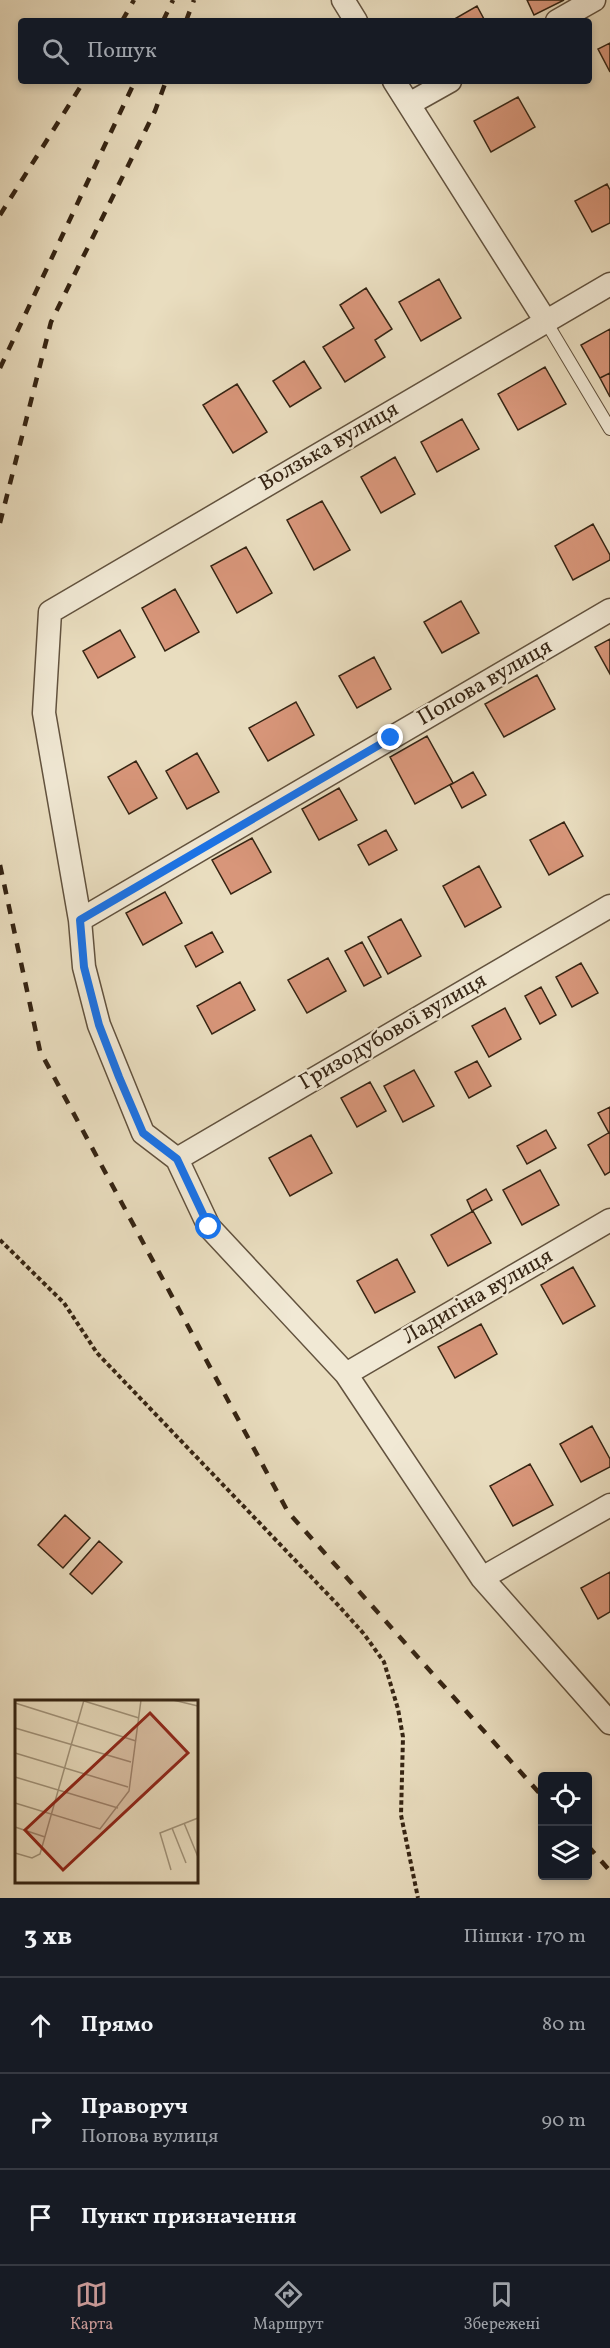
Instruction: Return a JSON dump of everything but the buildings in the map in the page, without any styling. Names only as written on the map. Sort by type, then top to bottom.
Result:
[{"type":"street","points":[[343,0],[354,18]]},
{"type":"street","points":[[561,18],[594,0]]},
{"type":"street","points":[[396,84],[545,320]]},
{"type":"street","points":[[409,104],[445,84]]},
{"type":"street","name":"Волзька вулиця","points":[[80,920],[44,713],[50,612],[610,284]]},
{"type":"street","name":"Попова вулиця","points":[[80,920],[610,610]]},
{"type":"street","name":"Гризодубової вулиця","points":[[177,1159],[610,906]]},
{"type":"street","points":[[80,920],[84,967],[99,1025],[143,1133],[177,1159],[209,1227],[346,1374],[482,1578],[610,1723]]},
{"type":"street","name":"Ладигіна вулиця","points":[[346,1374],[610,1220]]},
{"type":"street","points":[[482,1578],[610,1504]]},
{"type":"lane","points":[[545,320],[610,429]]},
{"type":"path","points":[[0,1240],[64,1303],[97,1353],[338,1605],[364,1634],[384,1662],[398,1708],[403,1737],[401,1815],[418,1898]]},
{"type":"railway","points":[[124,18],[134,0]]},
{"type":"railway","points":[[164,18],[173,0]]},
{"type":"railway","points":[[187,18],[194,0]]},
{"type":"railway","points":[[0,215],[82,84]]},
{"type":"railway","points":[[0,368],[134,84]]},
{"type":"railway","points":[[0,523],[51,322],[155,111],[165,84]]},
{"type":"railway","points":[[0,865],[40,1051],[288,1512],[538,1792]]},
{"type":"railway","points":[[592,1851],[610,1871]]},
{"type":"route","points":[[209,1227],[177,1159],[143,1133],[119,1077],[99,1025],[84,967],[80,920],[391,738]]}]
